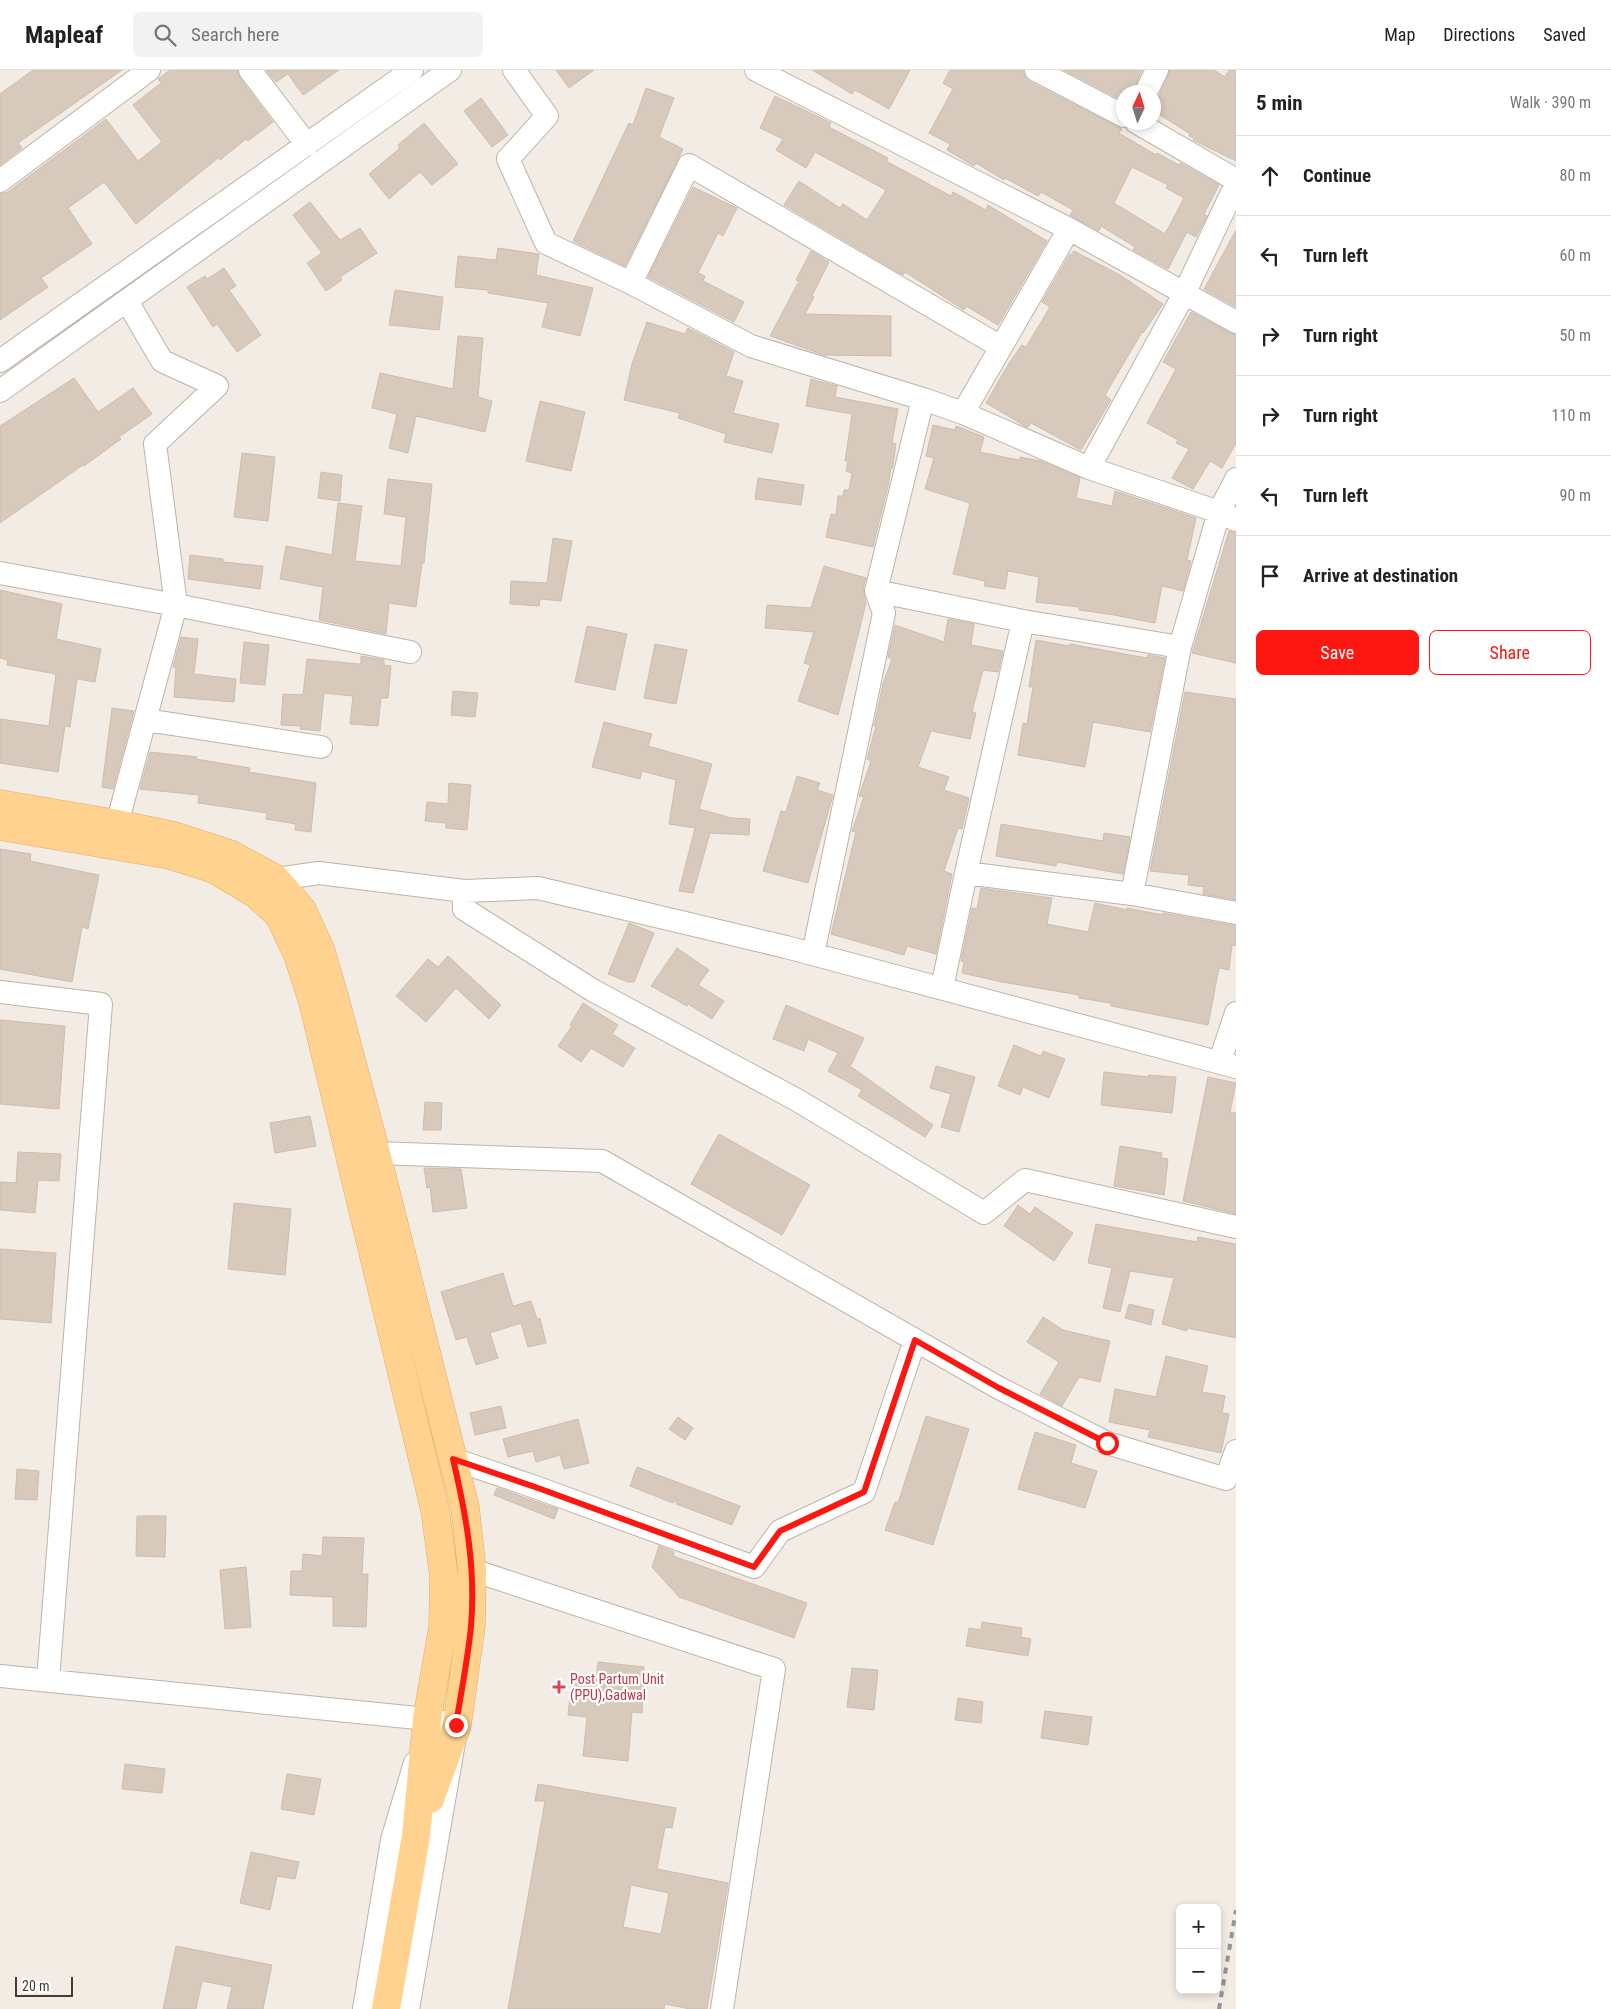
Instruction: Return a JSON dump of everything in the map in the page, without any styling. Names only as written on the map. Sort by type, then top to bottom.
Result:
[{"type":"main road","points":[[0,804],[174,836],[230,854],[266,886],[302,910],[320,949],[376,1153],[465,1507],[472,1570],[471,1626],[456,1725],[416,1836]]},
{"type":"main road","points":[[0,826],[170,855],[266,886],[298,954],[314,1002],[435,1510],[444,1577],[443,1627],[427,1720],[416,1836],[386,2009]]},
{"type":"street","points":[[0,181],[149,70]]},
{"type":"street","points":[[250,70],[306,145]]},
{"type":"street","points":[[0,361],[306,145],[412,76],[450,70]]},
{"type":"street","points":[[514,70],[547,116],[508,159],[546,243],[631,283],[751,346],[963,413],[1089,468],[1228,516]]},
{"type":"street","points":[[756,70],[1069,229],[1236,322]]},
{"type":"street","points":[[1036,70],[1116,112]]},
{"type":"street","points":[[1150,85],[1157,70]]},
{"type":"street","points":[[0,390],[127,301],[412,76]]},
{"type":"street","points":[[1150,130],[1236,180]]},
{"type":"street","points":[[631,283],[689,165],[1001,347]]},
{"type":"street","points":[[1089,468],[1184,294],[1236,184]]},
{"type":"street","points":[[963,413],[1069,229]]},
{"type":"street","points":[[117,824],[176,605],[155,444],[217,386],[162,361],[127,301]]},
{"type":"street","points":[[813,954],[884,613],[876,591],[923,399]]},
{"type":"street","points":[[1132,894],[1180,647],[1228,516],[1236,479]]},
{"type":"street","points":[[0,572],[410,652]]},
{"type":"street","points":[[876,591],[1023,621],[1180,647]]},
{"type":"street","points":[[942,988],[966,872],[1023,621]]},
{"type":"street","points":[[146,720],[321,747]]},
{"type":"street","points":[[266,886],[319,872],[464,891],[538,888],[813,954],[1228,1064],[1236,1013]]},
{"type":"street","points":[[966,872],[1132,894],[1236,913]]},
{"type":"street","points":[[464,891],[464,909],[594,992],[797,1100],[984,1212],[1025,1180],[1236,1227]]},
{"type":"street","points":[[0,992],[101,1004],[48,1680]]},
{"type":"street","points":[[376,1153],[602,1161],[999,1388],[1107,1443],[1226,1479],[1236,1451]]},
{"type":"street","points":[[453,1459],[754,1567],[780,1531],[864,1492],[915,1340]]},
{"type":"street","points":[[472,1570],[774,1668],[722,2009]]},
{"type":"street","points":[[0,1676],[427,1720],[456,1725],[408,2009]]},
{"type":"street","points":[[364,2009],[392,1840],[427,1720]]},
{"type":"building","points":[[33,70],[122,70],[18,143],[22,148],[0,165],[0,94]]},
{"type":"building","points":[[170,70],[237,70],[240,78],[273,122],[248,141],[246,139],[220,160],[218,158],[136,224],[104,182],[68,208],[92,244],[41,278],[48,287],[0,320],[0,194],[8,192],[106,119],[138,161],[162,142],[133,105],[161,83],[158,79]]},
{"type":"building","points":[[266,70],[339,70],[303,95],[288,74],[276,82]]},
{"type":"building","points":[[556,70],[594,70],[569,88]]},
{"type":"building","points":[[812,70],[910,70],[889,109],[855,90],[852,94]]},
{"type":"building","points":[[950,70],[1023,70],[1025,77],[1030,82],[1116,126],[1116,130],[1121,130],[1119,133],[1156,155],[1157,153],[1179,165],[1180,163],[1219,185],[1204,214],[1207,216],[1196,237],[1187,232],[1168,269],[1133,250],[1135,247],[1101,226],[1099,231],[1070,215],[1073,210],[1041,192],[1038,196],[1005,178],[1004,180],[976,163],[974,166],[947,150],[950,144],[929,133],[953,89],[943,83]],"holes":[[[1132,167],[1168,185],[1166,188],[1184,198],[1165,234],[1114,203]]]},
{"type":"building","points":[[1064,70],[1142,70],[1136,85],[1116,85],[1116,97]]},
{"type":"building","points":[[1170,70],[1214,70],[1225,77],[1229,70],[1236,70],[1236,161],[1193,140],[1194,138],[1189,136],[1190,134],[1161,115],[1161,91]]},
{"type":"building","points":[[646,88],[674,98],[659,137],[683,149],[625,266],[573,241],[629,123],[633,125]]},
{"type":"building","points":[[775,96],[831,123],[829,127],[888,158],[886,161],[951,196],[953,192],[986,210],[988,205],[1047,241],[998,325],[966,306],[964,310],[905,272],[903,275],[784,205],[799,181],[840,208],[843,204],[867,220],[886,190],[815,152],[806,168],[776,150],[783,139],[760,128]]},
{"type":"building","points":[[481,98],[508,135],[492,147],[464,111]]},
{"type":"building","points":[[424,123],[458,164],[432,185],[420,172],[389,199],[369,174],[400,148],[398,145]]},
{"type":"building","points":[[693,187],[737,208],[723,236],[718,233],[698,273],[705,276],[703,281],[744,302],[734,322],[648,277]]},
{"type":"building","points":[[310,202],[340,240],[360,228],[377,253],[340,277],[342,280],[326,291],[307,263],[322,253],[293,215]]},
{"type":"building","points":[[1236,230],[1236,307],[1204,289]]},
{"type":"building","points":[[498,248],[539,254],[536,275],[593,288],[580,336],[542,327],[548,303],[488,293],[488,290],[455,287],[458,256],[496,260]]},
{"type":"building","points":[[811,251],[829,262],[805,314],[891,316],[891,356],[824,355],[770,336],[799,281],[796,280]]},
{"type":"building","points":[[1074,251],[1120,275],[1163,304],[1142,332],[1105,395],[1111,400],[1081,450],[1031,423],[1028,427],[1025,426],[986,403],[1009,363],[1022,345],[1026,347],[1050,307],[1042,302],[1070,254]]},
{"type":"building","points":[[224,268],[236,286],[229,290],[261,335],[237,352],[217,324],[213,327],[187,287],[205,276],[207,279]]},
{"type":"building","points":[[395,290],[443,297],[439,330],[389,325]]},
{"type":"building","points":[[1191,312],[1236,335],[1236,443],[1222,468],[1210,461],[1193,489],[1172,478],[1189,449],[1176,443],[1178,440],[1147,423],[1176,369],[1163,362]]},
{"type":"building","points":[[647,322],[685,334],[688,328],[734,352],[726,376],[743,381],[733,413],[779,424],[772,453],[724,442],[726,434],[678,418],[680,413],[624,400],[632,364]]},
{"type":"building","points":[[458,336],[483,338],[478,397],[492,401],[485,432],[416,416],[408,453],[389,448],[397,414],[372,408],[380,373],[453,389]]},
{"type":"building","points":[[74,378],[98,412],[133,388],[152,414],[119,437],[121,439],[84,466],[0,523],[0,426]]},
{"type":"building","points":[[811,379],[837,386],[835,397],[898,409],[892,443],[896,444],[893,468],[891,468],[873,547],[826,537],[831,514],[836,515],[838,496],[843,496],[844,490],[849,490],[852,473],[846,471],[848,461],[845,461],[852,414],[806,406]]},
{"type":"building","points":[[540,401],[585,412],[571,471],[526,461]]},
{"type":"building","points":[[933,425],[955,430],[956,426],[984,437],[980,452],[1019,460],[1020,457],[1041,461],[1080,478],[1076,498],[1112,506],[1115,491],[1196,518],[1187,560],[1191,561],[1183,591],[1162,586],[1155,623],[1079,610],[1079,607],[1036,602],[1039,577],[1008,571],[1005,589],[984,586],[985,581],[953,574],[970,503],[925,489],[934,458],[926,456]]},
{"type":"building","points":[[242,453],[275,457],[268,521],[234,517]]},
{"type":"building","points":[[321,472],[342,475],[340,501],[318,498]]},
{"type":"building","points":[[758,478],[804,485],[801,505],[755,499]]},
{"type":"building","points":[[388,479],[432,484],[424,563],[422,563],[416,607],[389,603],[386,634],[319,620],[323,587],[280,579],[286,546],[332,555],[338,503],[362,506],[355,561],[401,566],[406,517],[384,514]]},
{"type":"building","points":[[1229,531],[1236,533],[1236,663],[1192,653]]},
{"type":"building","points":[[553,538],[572,541],[561,601],[540,599],[539,606],[510,604],[511,581],[547,583]]},
{"type":"building","points":[[190,555],[223,559],[223,562],[263,566],[260,589],[188,579]]},
{"type":"building","points":[[824,566],[866,578],[863,589],[866,603],[838,715],[798,701],[810,665],[804,663],[814,632],[765,628],[767,605],[811,608]]},
{"type":"building","points":[[0,590],[62,604],[56,639],[101,649],[95,682],[77,679],[70,727],[65,726],[58,772],[0,763],[0,719],[49,726],[56,674],[7,665],[8,660],[0,658]]},
{"type":"building","points":[[948,619],[974,624],[971,645],[1003,651],[998,672],[983,670],[972,712],[976,713],[970,739],[931,731],[918,767],[949,777],[944,790],[969,798],[962,829],[958,828],[944,871],[952,874],[936,954],[907,946],[904,955],[831,934],[856,832],[852,831],[864,797],[859,796],[871,761],[867,759],[876,726],[874,726],[883,684],[892,659],[888,657],[895,625],[944,642]]},
{"type":"building","points":[[587,626],[627,634],[615,690],[575,682]]},
{"type":"building","points":[[181,637],[198,639],[194,674],[236,679],[234,702],[174,697],[176,667],[173,667]]},
{"type":"building","points":[[1036,640],[1147,658],[1148,655],[1165,658],[1150,732],[1093,722],[1085,767],[1018,755],[1023,723],[1027,724],[1033,687],[1029,687]]},
{"type":"building","points":[[244,642],[269,645],[265,685],[240,683]]},
{"type":"building","points":[[655,644],[687,650],[676,704],[644,698]]},
{"type":"building","points":[[361,656],[384,660],[384,665],[391,666],[388,698],[381,698],[378,726],[350,724],[353,696],[324,693],[320,731],[300,729],[301,726],[281,725],[283,694],[303,695],[307,659],[359,664],[361,663]]},
{"type":"building","points":[[453,691],[478,693],[475,717],[451,715]]},
{"type":"building","points":[[1185,692],[1236,699],[1236,900],[1203,894],[1204,887],[1188,885],[1189,875],[1150,871]]},
{"type":"building","points":[[112,708],[134,711],[113,789],[102,787]]},
{"type":"building","points":[[604,722],[652,734],[648,746],[712,764],[699,809],[732,818],[750,819],[749,835],[710,833],[693,893],[679,891],[695,828],[669,824],[676,780],[642,771],[640,779],[592,767]]},
{"type":"building","points":[[150,752],[197,757],[196,759],[250,768],[249,772],[316,783],[311,832],[295,830],[296,824],[266,819],[267,813],[198,803],[199,795],[140,789]]},
{"type":"building","points":[[797,776],[820,783],[817,790],[833,795],[808,883],[763,871],[781,811],[786,812]]},
{"type":"building","points":[[449,783],[471,785],[467,830],[446,828],[446,823],[425,821],[427,802],[448,804]]},
{"type":"building","points":[[1001,824],[1103,841],[1104,833],[1130,837],[1123,874],[1057,862],[1056,866],[996,856]]},
{"type":"building","points":[[0,849],[31,854],[30,861],[99,875],[88,929],[82,927],[72,982],[0,969]]},
{"type":"building","points":[[981,888],[1052,898],[1047,924],[1088,932],[1095,903],[1127,910],[1127,908],[1163,915],[1163,913],[1236,926],[1236,946],[1232,945],[1229,970],[1219,968],[1208,1025],[1111,1006],[1111,1003],[1079,998],[1079,995],[962,973],[964,962],[961,961],[972,908],[977,909]]},
{"type":"building","points":[[629,923],[654,933],[634,982],[628,982],[608,974]]},
{"type":"building","points":[[677,948],[709,970],[698,985],[724,1001],[712,1019],[688,1004],[687,1006],[651,986]]},
{"type":"building","points":[[448,956],[501,1005],[489,1019],[456,988],[426,1022],[396,996],[428,959],[438,967]]},
{"type":"building","points":[[583,1003],[618,1025],[612,1034],[635,1048],[623,1067],[591,1048],[581,1062],[558,1046],[572,1026],[570,1025]]},
{"type":"building","points":[[786,1005],[864,1038],[851,1065],[847,1064],[933,1125],[925,1137],[858,1096],[862,1090],[828,1071],[838,1053],[808,1039],[804,1051],[773,1039]]},
{"type":"building","points":[[0,1020],[65,1026],[59,1109],[0,1104]]},
{"type":"building","points":[[1014,1045],[1041,1056],[1043,1051],[1065,1059],[1049,1098],[1023,1087],[1020,1095],[998,1086]]},
{"type":"building","points":[[936,1066],[975,1077],[959,1132],[941,1127],[951,1094],[930,1088]]},
{"type":"building","points":[[1104,1072],[1148,1077],[1149,1075],[1176,1077],[1172,1113],[1101,1105]]},
{"type":"building","points":[[1208,1077],[1236,1083],[1230,1112],[1236,1113],[1236,1214],[1183,1201]]},
{"type":"building","points":[[425,1102],[442,1103],[441,1130],[423,1130]]},
{"type":"building","points":[[310,1116],[316,1146],[275,1153],[270,1123]]},
{"type":"building","points":[[719,1134],[810,1185],[782,1235],[691,1184]]},
{"type":"building","points":[[1120,1146],[1162,1153],[1161,1158],[1168,1159],[1164,1195],[1114,1186]]},
{"type":"building","points":[[18,1152],[61,1154],[59,1181],[38,1180],[35,1213],[0,1210],[0,1182],[16,1183]]},
{"type":"building","points":[[424,1168],[461,1169],[467,1208],[433,1212],[430,1187],[427,1188]]},
{"type":"building","points":[[234,1203],[291,1209],[285,1275],[228,1269]]},
{"type":"building","points":[[1018,1205],[1030,1214],[1035,1207],[1073,1233],[1054,1261],[1004,1226]]},
{"type":"building","points":[[1096,1224],[1197,1242],[1198,1237],[1236,1244],[1236,1338],[1187,1328],[1187,1331],[1162,1324],[1174,1278],[1130,1271],[1120,1312],[1103,1308],[1112,1268],[1088,1263]]},
{"type":"building","points":[[0,1249],[56,1253],[51,1323],[0,1319]]},
{"type":"building","points":[[503,1273],[513,1306],[531,1301],[537,1319],[540,1318],[546,1343],[528,1347],[521,1323],[490,1333],[498,1358],[476,1365],[467,1337],[456,1340],[441,1292]]},
{"type":"building","points":[[1129,1304],[1154,1310],[1151,1325],[1125,1318]]},
{"type":"building","points":[[1043,1317],[1063,1330],[1110,1341],[1100,1382],[1079,1377],[1062,1406],[1040,1394],[1059,1362],[1027,1342]]},
{"type":"building","points":[[1166,1356],[1208,1366],[1202,1392],[1225,1396],[1222,1413],[1229,1414],[1221,1453],[1148,1437],[1150,1430],[1109,1422],[1115,1389],[1156,1397]]},
{"type":"building","points":[[501,1406],[506,1428],[475,1435],[470,1413]]},
{"type":"building","points":[[926,1416],[969,1429],[933,1545],[885,1530],[895,1502],[898,1503]]},
{"type":"building","points":[[678,1417],[693,1428],[685,1440],[669,1429]]},
{"type":"building","points":[[578,1419],[589,1463],[564,1469],[560,1455],[536,1462],[533,1451],[508,1457],[503,1439]]},
{"type":"building","points":[[1035,1432],[1076,1445],[1071,1463],[1097,1471],[1085,1508],[1018,1489]]},
{"type":"building","points":[[637,1467],[740,1506],[732,1525],[676,1504],[677,1499],[673,1503],[630,1486]]},
{"type":"building","points":[[17,1469],[39,1471],[37,1500],[15,1499]]},
{"type":"building","points":[[497,1488],[558,1509],[554,1519],[494,1495]]},
{"type":"building","points":[[137,1516],[166,1516],[165,1557],[136,1556]]},
{"type":"building","points":[[323,1537],[364,1538],[362,1574],[368,1574],[366,1627],[333,1626],[333,1597],[290,1595],[291,1571],[302,1571],[303,1554],[322,1556]]},
{"type":"building","points":[[659,1546],[674,1552],[673,1556],[807,1603],[794,1638],[679,1597],[652,1567]]},
{"type":"building","points":[[246,1567],[251,1627],[225,1629],[220,1570]]},
{"type":"building","points":[[982,1622],[1022,1628],[1021,1637],[1031,1639],[1028,1656],[966,1646],[969,1628],[981,1630]]},
{"type":"building","points":[[598,1662],[644,1667],[642,1713],[632,1712],[628,1761],[583,1756],[587,1717],[568,1715],[572,1679],[596,1681]]},
{"type":"building","points":[[852,1668],[878,1670],[874,1710],[847,1707]]},
{"type":"building","points":[[958,1698],[983,1702],[981,1723],[955,1720]]},
{"type":"building","points":[[1045,1711],[1092,1717],[1088,1745],[1041,1738]]},
{"type":"building","points":[[125,1764],[165,1769],[162,1793],[122,1789]]},
{"type":"building","points":[[287,1774],[321,1779],[314,1815],[281,1809]]},
{"type":"building","points":[[538,1784],[676,1808],[672,1828],[665,1827],[657,1869],[728,1883],[707,2009],[690,2009],[665,2004],[664,2009],[508,2009],[545,1801],[535,1801]],"holes":[[[631,1885],[669,1893],[661,1934],[623,1927]]]},
{"type":"building","points":[[251,1852],[299,1862],[295,1879],[277,1876],[270,1910],[240,1903]]},
{"type":"building","points":[[176,1946],[272,1965],[263,2009],[227,2009],[232,1987],[202,1981],[196,2009],[163,2009]]},
{"type":"railway","points":[[1219,2009],[1236,1910]]},
{"type":"place","name":"Post Partum Unit (PPU),Gadwal","points":[[559,1687]]},
{"type":"route","points":[[456,1725],[471,1626],[472,1570],[465,1507],[453,1459],[754,1567],[780,1531],[864,1492],[915,1340],[999,1388],[1107,1443]]}]
